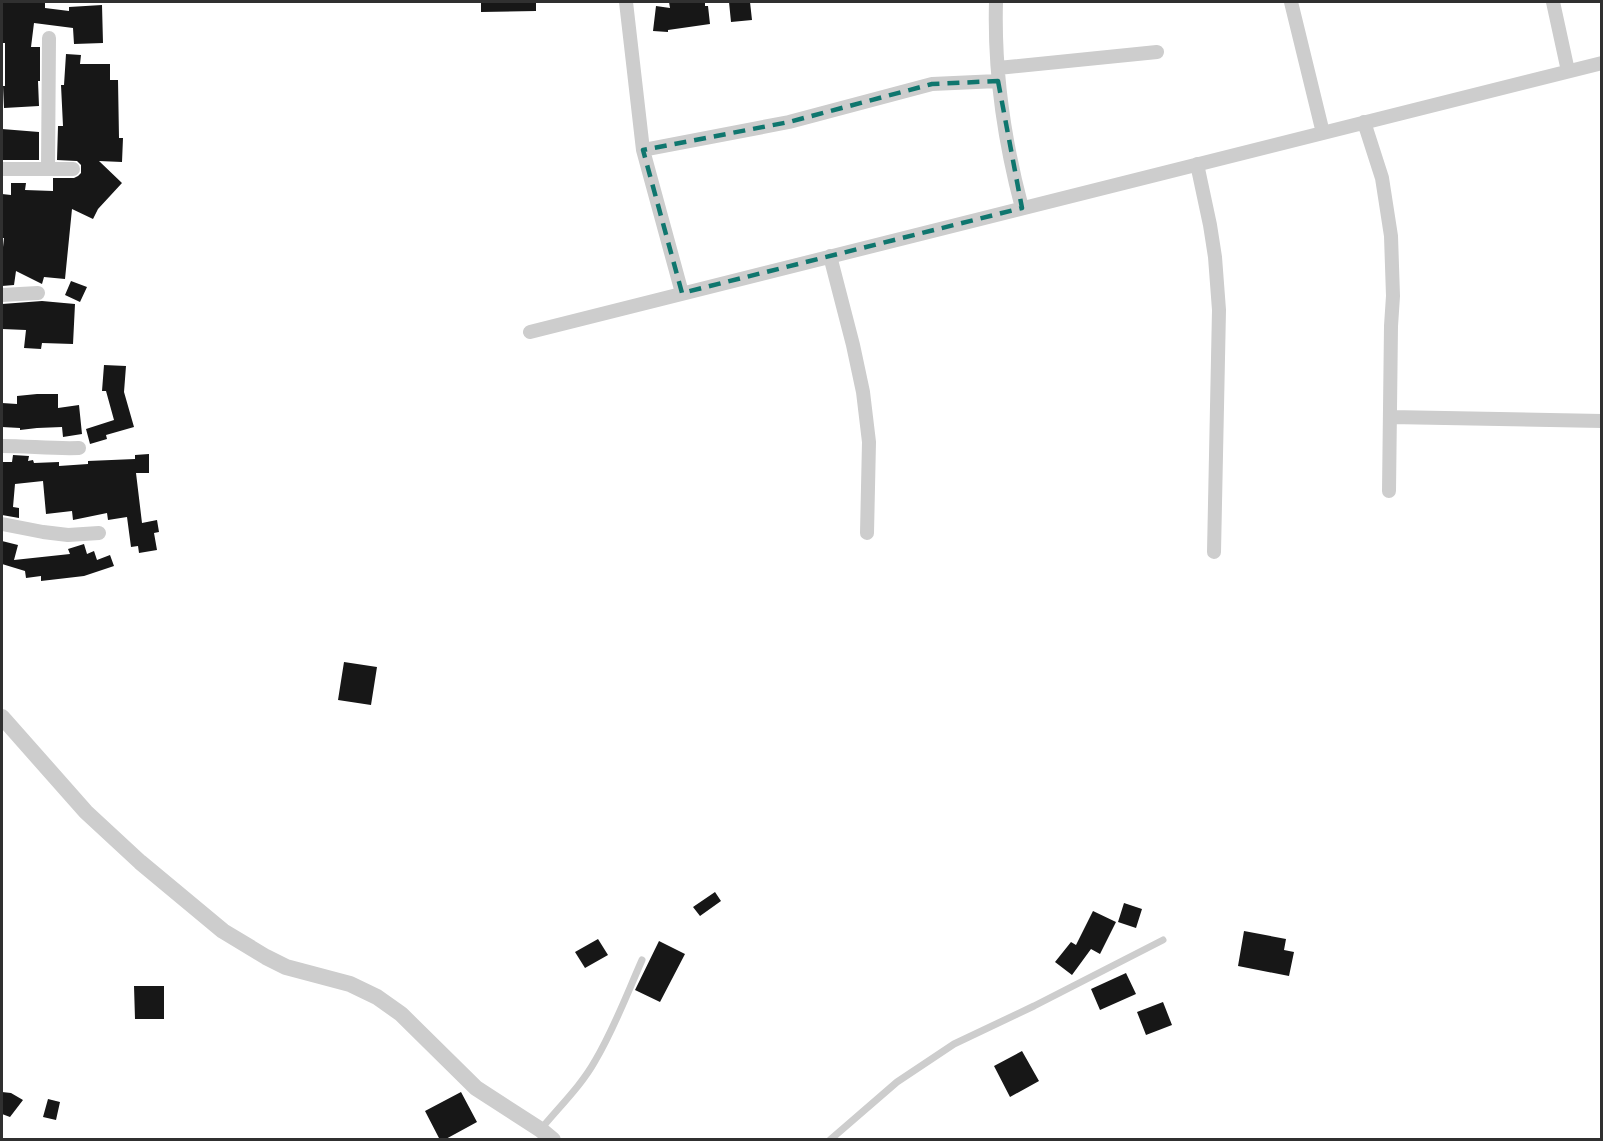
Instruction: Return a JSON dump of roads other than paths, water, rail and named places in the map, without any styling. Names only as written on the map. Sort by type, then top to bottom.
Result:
[{"type":"street","points":[[626,2],[643,150],[682,293]]},
{"type":"street","points":[[996,2],[998,74],[1007,145],[1022,208]]},
{"type":"street","points":[[1291,2],[1323,133]]},
{"type":"street","points":[[1553,2],[1568,71]]},
{"type":"street","points":[[48,169],[49,38]]},
{"type":"street","points":[[643,150],[789,122],[932,84],[1157,52]]},
{"type":"street","points":[[530,332],[1602,63]]},
{"type":"street","points":[[1364,122],[1382,178],[1391,236],[1394,276],[1391,326],[1389,490]]},
{"type":"street","points":[[1197,164],[1215,257],[1219,310],[1214,552]]},
{"type":"street","points":[[2,169],[73,169]]},
{"type":"street","points":[[830,256],[854,345],[863,392],[869,442],[867,533]]},
{"type":"street","points":[[2,295],[38,293]]},
{"type":"street","points":[[1391,417],[1602,421]]},
{"type":"street","points":[[2,446],[80,448]]},
{"type":"street","points":[[2,524],[69,535],[99,533]]},
{"type":"street","points":[[2,717],[86,812],[140,862],[223,931],[286,967],[350,984],[377,997],[401,1014],[476,1088],[547,1135]]},
{"type":"lane","points":[[830,1140],[897,1082],[954,1044],[1163,940]]},
{"type":"lane","points":[[547,1135],[595,1062],[642,960]]}]
